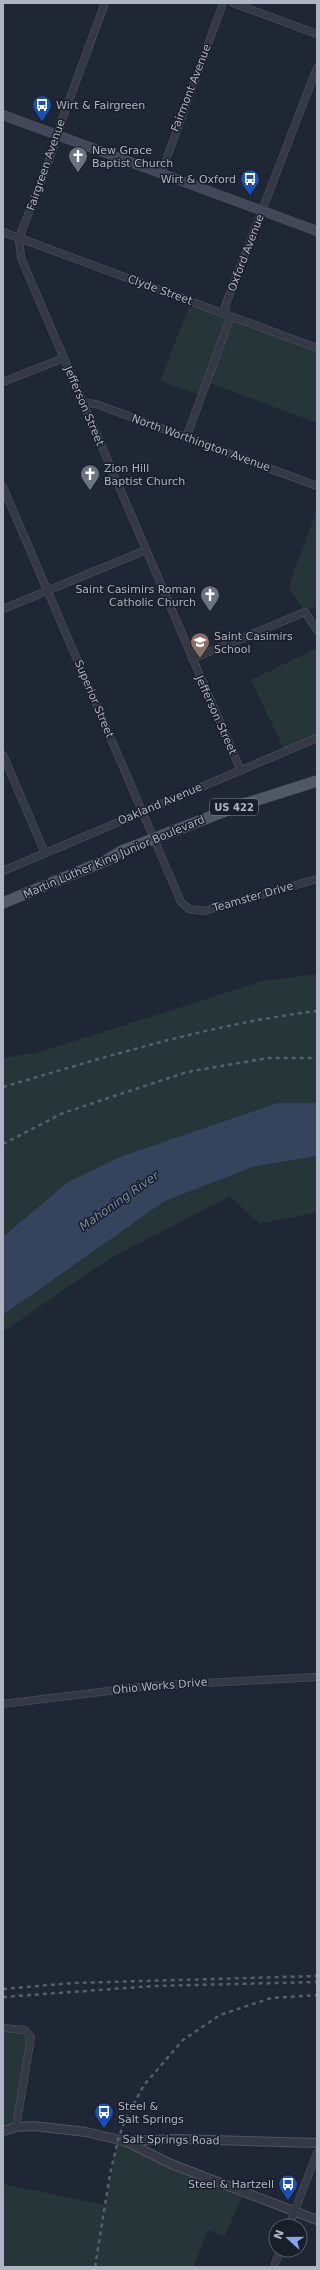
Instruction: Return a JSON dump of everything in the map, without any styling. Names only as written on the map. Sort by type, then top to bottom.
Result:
[{"type":"main road","points":[[3,115],[317,231]]},
{"type":"main road","name":"Martin Luther King Junior Boulevard","points":[[3,904],[153,839],[238,806],[317,781]]},
{"type":"street","name":"Fairgreen Avenue","points":[[18,238],[105,3]]},
{"type":"street","name":"Fairmont Avenue","points":[[161,174],[223,3]]},
{"type":"street","points":[[233,3],[317,34]]},
{"type":"street","name":"Oxford Avenue","points":[[186,438],[229,321],[226,315],[225,306],[317,68]]},
{"type":"street","name":"Clyde Street","points":[[3,232],[317,348]]},
{"type":"street","name":"Jefferson Street","points":[[18,238],[21,258],[241,771]]},
{"type":"street","points":[[3,382],[64,358]]},
{"type":"street","name":"North Worthington Avenue","points":[[84,403],[96,404],[317,486]]},
{"type":"street","name":"Superior Street","points":[[3,487],[178,897],[189,909]]},
{"type":"street","points":[[3,609],[146,550]]},
{"type":"street","points":[[192,659],[305,612],[317,630]]},
{"type":"street","name":"Oakland Avenue","points":[[3,871],[317,738]]},
{"type":"street","points":[[3,755],[45,853]]},
{"type":"street","name":"Teamster Drive","points":[[189,909],[204,911],[317,879]]},
{"type":"street","name":"Ohio Works Drive","points":[[3,1704],[149,1686],[317,1677]]},
{"type":"street","points":[[3,2028],[25,2030],[31,2037],[16,2127]]},
{"type":"street","name":"Salt Springs Road","points":[[3,2131],[16,2127],[34,2126],[79,2131],[124,2141],[178,2139],[317,2143]]},
{"type":"street","points":[[124,2141],[171,2164],[317,2220]]},
{"type":"street","points":[[292,2218],[317,2153]]},
{"type":"shaded area","points":[[191,301],[317,348],[317,423],[207,382],[202,396],[160,381]]},
{"type":"shaded area","points":[[317,510],[317,605],[305,612],[289,588],[289,585]]},
{"type":"shaded area","points":[[317,648],[317,738],[285,751],[251,680]]},
{"type":"shaded area","points":[[317,974],[317,1103],[278,1103],[3,1237],[3,1058],[40,1052],[263,981]]},
{"type":"shaded area","points":[[317,1156],[317,1212],[260,1224],[230,1196],[109,1259],[3,1332],[3,1315],[165,1201],[253,1167]]},
{"type":"shaded area","points":[[3,2028],[28,2032],[16,2127],[3,2131]]},
{"type":"shaded area","points":[[118,2140],[244,2192],[225,2236],[208,2230],[193,2267],[3,2267],[3,2184],[105,2205]]},
{"type":"water","name":"Mahoning River","points":[[278,1103],[317,1103],[317,1156],[253,1167],[165,1201],[3,1315],[3,1237],[68,1182],[122,1156]]},
{"type":"railway","points":[[3,1087],[119,1053],[198,1033],[237,1024],[317,1011]]},
{"type":"railway","points":[[3,1144],[63,1113],[187,1072],[268,1058],[317,1058]]},
{"type":"railway","points":[[3,1989],[73,1983],[317,1976]]},
{"type":"railway","points":[[3,1997],[154,1986],[317,1982]]},
{"type":"railway","points":[[95,2267],[110,2174],[118,2140],[125,2120],[144,2085],[183,2040],[220,2015],[271,1998],[317,1995]]},
{"type":"place","name":"Wirt & Fairgreen","points":[[42,122]]},
{"type":"place","name":"New Grace Baptist Church","points":[[78,173]]},
{"type":"place","name":"Wirt & Oxford","points":[[250,196]]},
{"type":"place","name":"Zion Hill Baptist Church","points":[[90,491]]},
{"type":"place","name":"Saint Casimirs Roman Catholic Church","points":[[210,612]]},
{"type":"place","name":"Saint Casimirs School","points":[[200,659]]},
{"type":"place","name":"Steel & Salt Springs","points":[[104,2129]]},
{"type":"place","name":"Steel & Hartzell","points":[[288,2201]]}]
